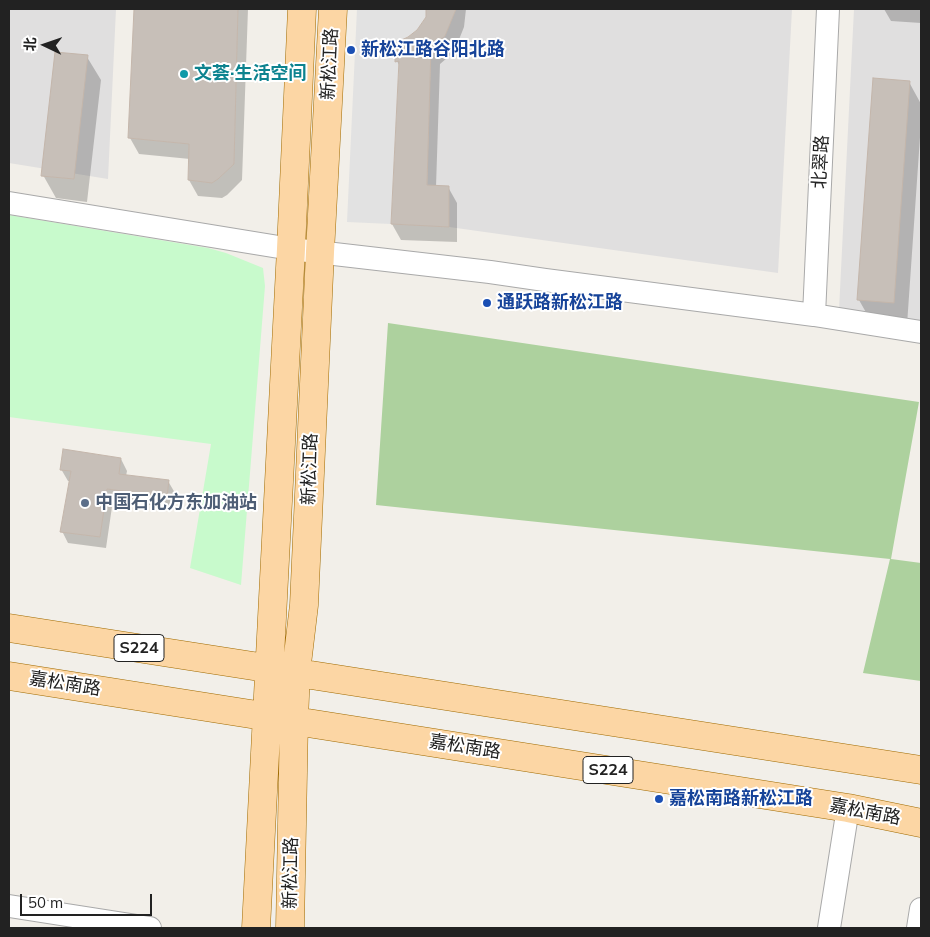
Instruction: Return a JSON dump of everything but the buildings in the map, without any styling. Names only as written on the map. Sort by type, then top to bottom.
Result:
[{"type":"main road","name":"新松江路","points":[[256,928],[292,249],[302,9]]},
{"type":"main road","name":"新松江路","points":[[290,928],[296,672],[304,605],[333,9]]},
{"type":"main road","name":"S224","points":[[9,628],[921,770]]},
{"type":"main road","name":"嘉松南路","points":[[9,676],[848,808],[921,823]]},
{"type":"street","name":"北翠路","points":[[814,315],[828,9]]},
{"type":"street","points":[[9,203],[292,249],[490,272],[814,315],[921,332]]},
{"type":"street","points":[[829,928],[848,808]]},
{"type":"street","points":[[9,906],[150,928]]},
{"type":"street","points":[[918,928],[921,909]]},
{"type":"shaded area","points":[[9,9],[116,9],[108,179],[9,163]]},
{"type":"shaded area","points":[[357,9],[426,9],[426,17],[417,30],[395,43],[395,61],[399,61],[391,224],[347,222]]},
{"type":"shaded area","points":[[456,9],[792,9],[778,273],[449,227],[427,185],[431,48],[445,35]]},
{"type":"shaded area","points":[[854,9],[921,9],[921,321],[839,310]]},
{"type":"green space","points":[[9,215],[208,248],[263,268],[265,286],[241,585],[190,568],[211,444],[9,417]]},
{"type":"green space","points":[[388,323],[919,402],[891,559],[921,563],[921,681],[863,673],[890,559],[376,505]]},
{"type":"place","name":"新松江路谷阳北路","points":[[351,50]]},
{"type":"place","name":"文荟·生活空间","points":[[184,74]]},
{"type":"place","name":"通跃路新松江路","points":[[487,303]]},
{"type":"place","name":"中国石化方东加油站","points":[[85,503]]},
{"type":"place","name":"嘉松南路新松江路","points":[[659,799]]}]
